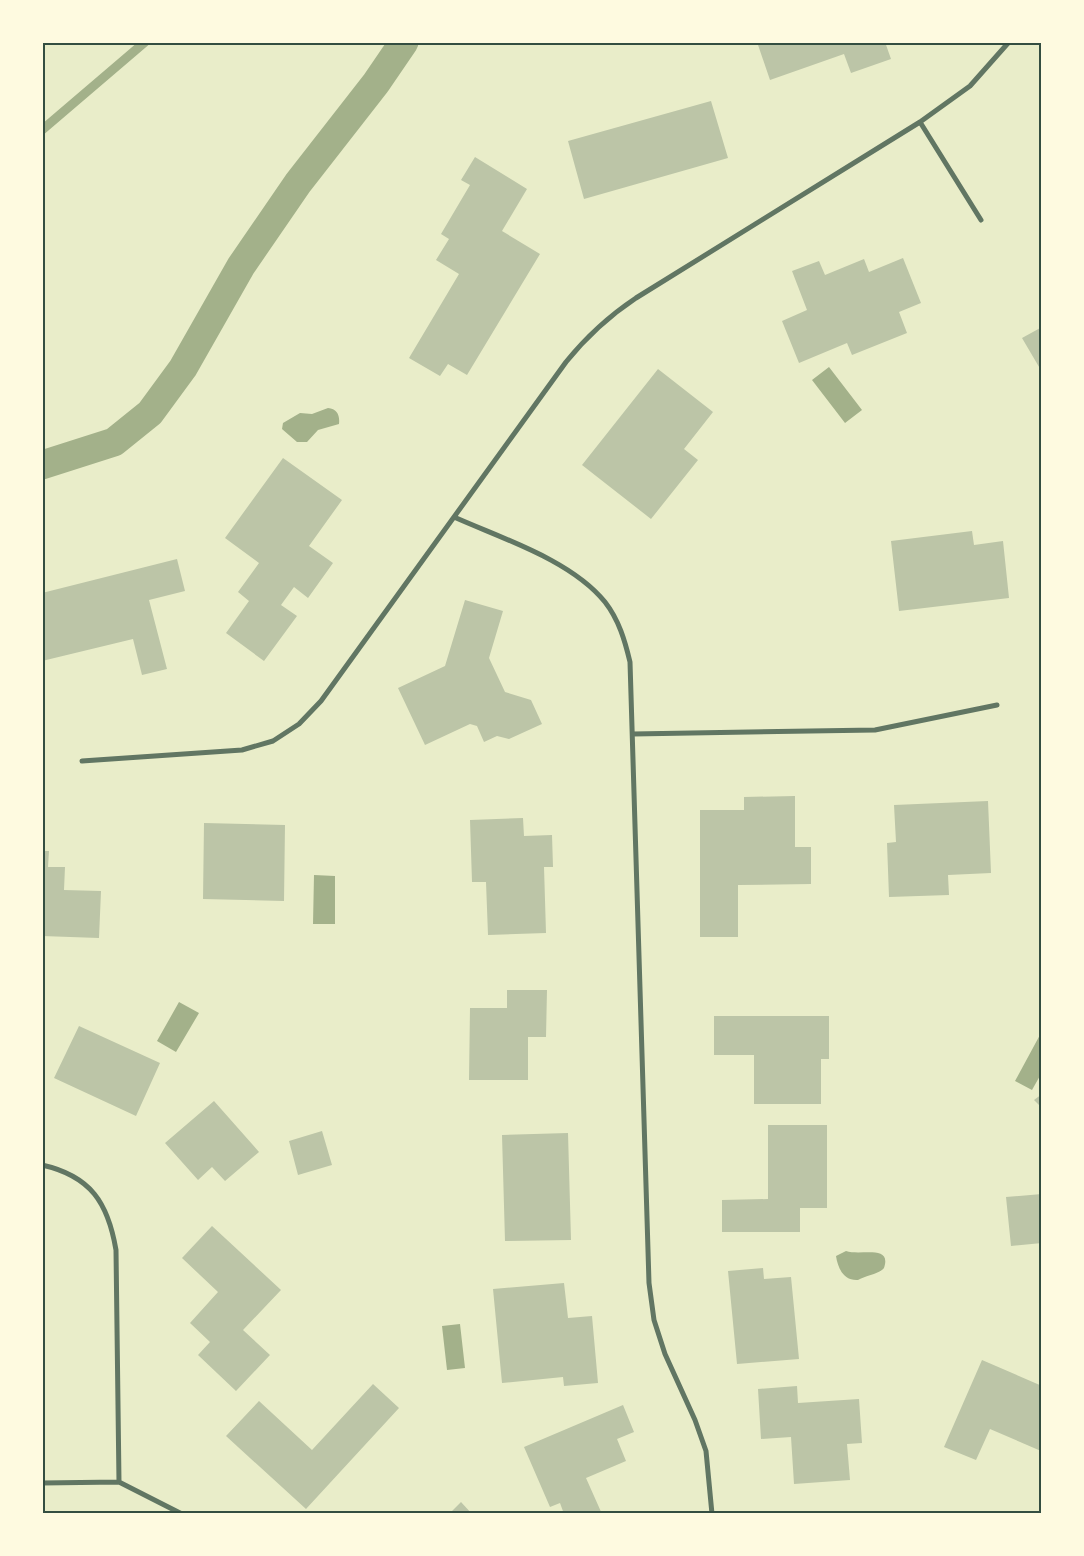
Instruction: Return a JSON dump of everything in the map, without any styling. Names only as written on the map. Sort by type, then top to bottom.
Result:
[{"type":"street","points":[[82,761],[242,750],[273,741],[300,724],[321,700],[566,362],[586,338],[610,316],[920,122],[970,86],[1008,42]]},
{"type":"street","points":[[920,122],[981,220]]},
{"type":"street","points":[[454,517],[557,564],[584,581],[606,603],[622,630],[630,662],[633,734],[649,1284],[654,1320],[664,1354],[695,1420],[706,1451],[712,1514]]},
{"type":"street","points":[[633,734],[875,730],[997,705]]},
{"type":"street","points":[[42,1165],[63,1170],[97,1194],[111,1222],[116,1250],[119,1482]]},
{"type":"street","points":[[42,1483],[119,1482],[182,1514]]},
{"type":"shaded area","points":[[829,367],[862,410],[845,423],[812,380]]},
{"type":"shaded area","points":[[328,408],[337,413],[339,424],[318,430],[307,442],[297,442],[282,429],[283,423],[300,413],[312,414]]},
{"type":"shaded area","points":[[314,875],[335,876],[335,924],[313,924]]},
{"type":"shaded area","points":[[179,1002],[199,1013],[176,1052],[157,1041]]},
{"type":"shaded area","points":[[1041,1033],[1041,1074],[1032,1090],[1015,1081]]},
{"type":"shaded area","points":[[846,1251],[879,1253],[884,1256],[884,1268],[879,1272],[853,1280],[842,1273],[838,1265],[836,1256]]},
{"type":"shaded area","points":[[460,1324],[465,1368],[447,1370],[442,1326]]},
{"type":"building","points":[[757,42],[885,42],[891,59],[851,73],[844,54],[770,80]]},
{"type":"building","points":[[711,101],[728,158],[584,199],[568,141]]},
{"type":"building","points":[[475,157],[527,189],[502,231],[540,254],[467,375],[448,364],[440,376],[409,358],[459,274],[436,260],[449,239],[441,234],[470,185],[461,180]]},
{"type":"building","points":[[903,258],[921,303],[899,312],[907,333],[852,355],[847,343],[799,363],[782,321],[807,310],[792,271],[819,261],[825,275],[864,259],[869,272]]},
{"type":"building","points":[[1042,327],[1042,372],[1022,338]]},
{"type":"building","points":[[658,369],[713,412],[684,449],[698,460],[651,519],[582,465]]},
{"type":"building","points":[[283,458],[342,500],[309,546],[333,563],[308,598],[294,587],[281,605],[297,616],[264,661],[226,633],[249,601],[238,592],[259,563],[225,538]]},
{"type":"building","points":[[972,531],[974,545],[1003,541],[1009,598],[899,611],[891,541]]},
{"type":"building","points":[[177,559],[185,591],[149,600],[167,669],[142,675],[133,639],[42,661],[42,593]]},
{"type":"building","points":[[465,600],[503,611],[489,658],[505,692],[531,700],[542,724],[509,739],[497,736],[484,742],[477,726],[470,724],[425,745],[398,688],[445,666]]},
{"type":"building","points":[[795,796],[795,847],[811,847],[811,884],[738,885],[738,937],[700,937],[700,810],[744,810],[744,797]]},
{"type":"building","points":[[988,801],[991,873],[948,875],[949,895],[889,897],[887,843],[896,842],[894,805]]},
{"type":"building","points":[[523,818],[524,836],[552,835],[553,867],[544,867],[546,933],[488,935],[486,882],[472,882],[470,820]]},
{"type":"building","points":[[204,823],[285,825],[284,901],[203,899]]},
{"type":"building","points":[[42,851],[49,851],[48,867],[65,867],[64,890],[101,891],[99,938],[42,936]]},
{"type":"building","points":[[507,990],[547,990],[546,1037],[528,1037],[528,1080],[469,1080],[470,1008],[507,1008]]},
{"type":"building","points":[[714,1016],[829,1016],[829,1059],[821,1059],[821,1104],[754,1104],[754,1055],[714,1055]]},
{"type":"building","points":[[79,1026],[160,1063],[136,1116],[54,1078]]},
{"type":"building","points":[[1042,1094],[1042,1108],[1034,1100]]},
{"type":"building","points":[[214,1101],[259,1152],[225,1181],[212,1167],[198,1180],[165,1143]]},
{"type":"building","points":[[768,1125],[827,1125],[827,1208],[800,1208],[800,1232],[722,1232],[722,1200],[768,1199]]},
{"type":"building","points":[[322,1131],[332,1165],[298,1175],[289,1141]]},
{"type":"building","points":[[568,1133],[571,1240],[505,1241],[502,1135]]},
{"type":"building","points":[[1042,1194],[1042,1243],[1011,1246],[1006,1197]]},
{"type":"building","points":[[212,1226],[281,1290],[243,1330],[270,1355],[236,1391],[198,1355],[210,1342],[190,1323],[218,1292],[182,1258]]},
{"type":"building","points":[[763,1268],[764,1279],[791,1277],[799,1359],[737,1364],[728,1271]]},
{"type":"building","points":[[564,1283],[568,1318],[592,1316],[598,1383],[564,1386],[563,1377],[502,1383],[493,1289]]},
{"type":"building","points":[[982,1360],[1042,1386],[1041,1451],[990,1429],[976,1460],[944,1447]]},
{"type":"building","points":[[373,1384],[399,1408],[306,1509],[226,1436],[259,1401],[312,1450]]},
{"type":"building","points":[[797,1386],[798,1403],[859,1399],[862,1443],[847,1444],[850,1480],[794,1484],[791,1437],[761,1439],[758,1389]]},
{"type":"building","points":[[623,1405],[634,1432],[617,1439],[626,1461],[586,1478],[602,1514],[564,1514],[560,1503],[550,1507],[524,1447]]},
{"type":"building","points":[[461,1502],[472,1514],[449,1514]]},
{"type":"waterway","points":[[42,130],[145,42]]},
{"type":"waterway","points":[[42,465],[114,442],[150,413],[183,368],[241,266],[298,183],[376,83],[404,42]]}]
